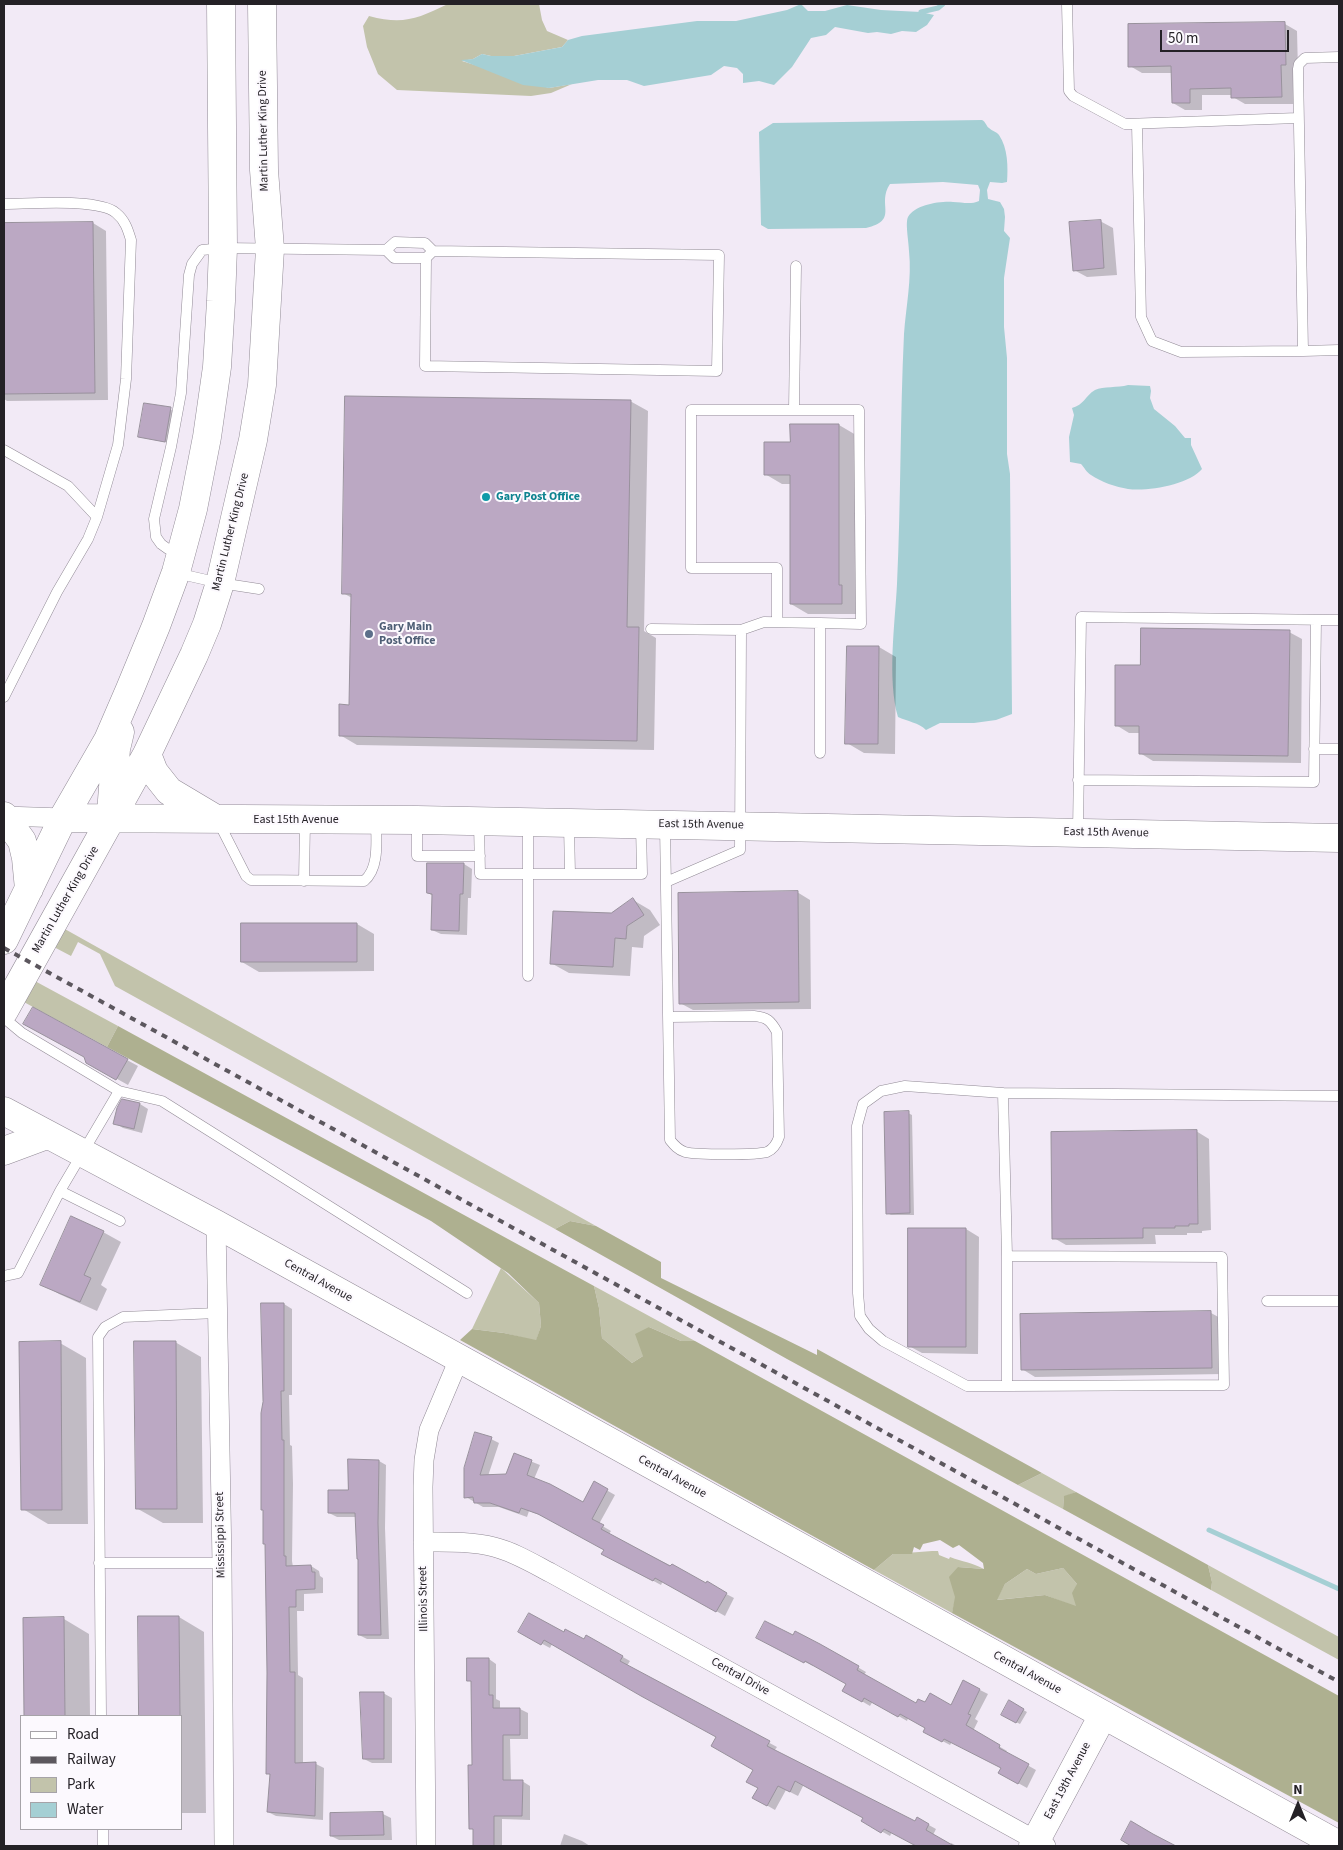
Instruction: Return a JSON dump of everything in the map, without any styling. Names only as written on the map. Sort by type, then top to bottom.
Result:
[{"type":"main road","points":[[4,940],[63,818],[108,740],[156,626],[178,562],[193,509],[217,367],[224,248],[221,4]]},
{"type":"main road","name":"Martin Luther King Drive","points":[[4,1011],[147,754],[194,655],[207,624],[220,583],[253,440],[262,385],[270,249],[264,170],[262,4]]},
{"type":"main road","points":[[111,820],[116,749],[130,689]]},
{"type":"main road","points":[[147,754],[154,772],[169,791],[218,820]]},
{"type":"main road","points":[[4,816],[22,841],[26,858],[29,889]]},
{"type":"main road","points":[[58,914],[65,857],[63,818]]},
{"type":"main road","name":"East 15th Avenue","points":[[63,818],[111,820],[416,820],[1339,838]]},
{"type":"main road","name":"Central Avenue","points":[[4,1111],[216,1224],[1339,1845]]},
{"type":"main road","points":[[4,1151],[47,1135]]},
{"type":"main road","name":"East 19th Avenue","points":[[1038,1844],[1103,1715]]},
{"type":"street","points":[[4,816],[63,818]]},
{"type":"street","name":"Mississippi Street","points":[[216,1224],[222,1564],[224,1846]]},
{"type":"street","name":"Illinois Street","points":[[426,1846],[423,1476],[427,1440],[432,1422],[459,1359]]},
{"type":"street","name":"Central Drive","points":[[423,1542],[480,1544],[515,1555],[551,1573],[1038,1844]]},
{"type":"lane","points":[[1067,4],[1069,91],[1073,96],[1125,124],[1298,118]]},
{"type":"lane","points":[[1303,351],[1298,118],[1299,64],[1310,56],[1339,57]]},
{"type":"lane","points":[[1138,124],[1141,317],[1152,341],[1181,352],[1339,350]]},
{"type":"lane","points":[[4,204],[101,205],[116,212],[126,224],[131,240],[126,379],[118,445],[97,517],[88,539],[57,592],[4,697]]},
{"type":"lane","points":[[259,589],[220,583],[178,562],[168,548],[161,544],[156,537],[154,519],[171,447],[181,393],[189,275],[192,264],[202,250],[224,248],[386,250],[395,242],[425,243],[429,255],[425,366],[717,371],[718,255],[429,255],[394,258],[386,250]]},
{"type":"lane","points":[[794,410],[796,266]]},
{"type":"lane","points":[[651,630],[741,630],[764,622],[861,624],[859,410],[691,410],[691,568],[777,568],[777,622]]},
{"type":"lane","points":[[4,450],[68,486],[97,517]]},
{"type":"lane","points":[[1078,833],[1080,617],[1339,620]]},
{"type":"lane","points":[[1078,780],[1314,782],[1316,620]]},
{"type":"lane","points":[[820,623],[820,753]]},
{"type":"lane","points":[[666,882],[740,850],[741,630]]},
{"type":"lane","points":[[1314,749],[1339,749]]},
{"type":"lane","points":[[218,820],[246,876],[251,880],[304,881],[364,881],[369,877],[376,852],[376,820]]},
{"type":"lane","points":[[304,881],[305,820]]},
{"type":"lane","points":[[416,820],[416,856],[480,856]]},
{"type":"lane","points":[[479,821],[480,874],[642,874],[653,824]]},
{"type":"lane","points":[[528,822],[528,976]]},
{"type":"lane","points":[[569,823],[570,874]]},
{"type":"lane","points":[[653,824],[666,882],[670,1140],[683,1152],[694,1153],[755,1154],[768,1152],[776,1146],[779,1137],[777,1042],[776,1032],[771,1021],[764,1017],[754,1016],[669,1017]]},
{"type":"lane","points":[[4,1018],[22,1034],[119,1091],[162,1101],[467,1293]]},
{"type":"lane","points":[[1007,1256],[1222,1257],[1224,1385],[967,1386],[883,1341],[869,1329],[860,1316],[858,1293],[857,1126],[863,1104],[881,1091],[905,1086],[1004,1093],[1339,1096]]},
{"type":"lane","points":[[4,1276],[18,1273],[60,1191],[119,1091]]},
{"type":"lane","points":[[1004,1093],[1007,1386]]},
{"type":"lane","points":[[60,1191],[120,1221]]},
{"type":"lane","points":[[1267,1302],[1339,1301]]},
{"type":"lane","points":[[101,1715],[98,1337],[105,1327],[123,1317],[217,1313]]},
{"type":"lane","points":[[99,1564],[222,1564]]},
{"type":"lane","points":[[103,1830],[103,1846]]},
{"type":"green space","points":[[448,4],[539,4],[542,20],[547,31],[568,40],[562,47],[514,56],[482,54],[473,59],[462,61],[549,88],[572,84],[551,93],[531,96],[397,90],[378,74],[367,47],[363,26],[369,16],[391,20],[410,19]]},
{"type":"green space","points":[[63,928],[596,1226],[570,1221],[555,1229],[115,986],[100,954],[78,942],[71,956],[52,946]]},
{"type":"green space","points":[[33,980],[118,1026],[107,1047],[22,1001]]},
{"type":"green space","points":[[118,1026],[594,1286],[599,1308],[602,1338],[632,1363],[643,1356],[635,1334],[649,1327],[681,1341],[695,1341],[1339,1696],[1339,1823],[952,1613],[955,1597],[949,1577],[958,1567],[984,1569],[983,1563],[959,1545],[953,1548],[940,1540],[923,1544],[920,1550],[914,1547],[912,1554],[893,1554],[874,1570],[460,1340],[472,1329],[536,1340],[541,1326],[539,1303],[508,1273],[431,1221],[107,1047]],"holes":[[[1063,1568],[1077,1584],[1072,1593],[1076,1606],[1045,1595],[997,1600],[1005,1584],[1027,1569],[1036,1574]]]},
{"type":"green space","points":[[570,1221],[596,1226],[661,1262],[661,1278],[817,1355],[817,1349],[1042,1473],[1018,1485],[787,1359],[555,1229]]},
{"type":"green space","points":[[501,1268],[539,1303],[541,1326],[536,1341],[504,1333],[472,1329]]},
{"type":"green space","points":[[594,1286],[695,1341],[681,1341],[649,1327],[643,1356],[632,1363],[602,1338],[599,1308]]},
{"type":"green space","points":[[1042,1473],[1076,1492],[1064,1497],[1063,1509],[1018,1485]]},
{"type":"green space","points":[[1076,1492],[1208,1565],[1212,1582],[1211,1590],[1063,1509],[1064,1496]]},
{"type":"green space","points":[[938,1551],[939,1555],[949,1559],[950,1557],[984,1569],[958,1567],[956,1597],[952,1613],[874,1570],[893,1554]]},
{"type":"green space","points":[[1208,1565],[1339,1637],[1339,1660],[1211,1590],[1212,1582]]},
{"type":"green space","points":[[1063,1568],[1077,1584],[1076,1607],[1045,1595],[996,1600],[1005,1584],[1027,1569],[1036,1574]]},
{"type":"water","points":[[801,4],[808,11],[825,11],[847,5],[934,15],[927,25],[916,32],[868,33],[835,27],[826,35],[811,38],[792,67],[774,85],[759,81],[743,83],[743,74],[737,68],[724,66],[711,75],[644,86],[627,80],[598,80],[549,88],[523,85],[461,60],[473,59],[482,54],[514,56],[562,47],[568,40],[582,36],[697,21],[736,21],[787,10]]},
{"type":"water","points":[[982,120],[1002,140],[1007,164],[1007,182],[990,182],[987,190],[988,199],[1000,202],[1004,209],[1004,231],[1010,238],[1004,278],[1004,327],[1007,358],[1007,454],[1010,474],[1012,714],[996,720],[974,723],[940,723],[926,730],[898,717],[892,669],[897,584],[904,334],[910,272],[907,220],[916,209],[928,205],[941,202],[969,203],[979,201],[980,190],[978,185],[943,182],[890,184],[886,192],[885,216],[876,225],[866,228],[768,229],[761,225],[759,132],[773,123]]},
{"type":"water","points":[[1128,385],[1150,386],[1150,398],[1154,409],[1175,426],[1185,438],[1191,438],[1191,445],[1202,469],[1196,474],[1179,483],[1168,486],[1136,490],[1114,486],[1099,480],[1081,464],[1070,462],[1069,437],[1074,415],[1072,408],[1079,405],[1095,390]]},
{"type":"building","points":[[1285,22],[1286,65],[1281,65],[1282,97],[1231,98],[1231,88],[1190,89],[1190,103],[1172,103],[1171,66],[1128,67],[1128,24]]},
{"type":"building","points":[[1101,220],[1104,268],[1073,271],[1069,222]]},
{"type":"building","points":[[93,222],[95,393],[4,394],[4,223]]},
{"type":"building","name":"Gary Post Office","points":[[345,396],[631,400],[627,627],[639,627],[637,741],[339,736],[339,704],[349,705],[351,594],[342,594]]},
{"type":"building","points":[[144,403],[171,407],[165,442],[138,437]]},
{"type":"building","points":[[790,424],[839,424],[839,585],[842,585],[842,604],[790,604],[790,475],[764,475],[764,442],[790,442]]},
{"type":"building","points":[[1141,628],[1290,630],[1288,756],[1139,754],[1139,726],[1115,726],[1115,665],[1140,665]]},
{"type":"building","points":[[847,646],[879,646],[878,744],[845,744]]},
{"type":"building","points":[[427,863],[464,863],[463,894],[460,894],[459,931],[431,930],[432,894],[427,893]]},
{"type":"building","points":[[798,891],[799,1002],[679,1004],[678,893]]},
{"type":"building","points":[[633,898],[644,915],[627,926],[626,939],[615,938],[613,967],[550,964],[553,911],[611,913]]},
{"type":"building","points":[[241,923],[357,923],[357,962],[241,962]]},
{"type":"building","points":[[33,1007],[128,1059],[116,1080],[86,1063],[84,1057],[23,1024]]},
{"type":"building","points":[[122,1099],[140,1103],[134,1129],[113,1124],[117,1108]]},
{"type":"building","points":[[909,1111],[910,1213],[886,1214],[884,1112]]},
{"type":"building","points":[[1197,1130],[1198,1224],[1175,1226],[1175,1228],[1143,1228],[1143,1238],[1052,1239],[1051,1132]]},
{"type":"building","points":[[71,1216],[104,1231],[84,1275],[91,1278],[80,1302],[40,1285]]},
{"type":"building","points":[[908,1228],[966,1228],[966,1347],[908,1347]]},
{"type":"building","points":[[261,1303],[284,1303],[284,1391],[281,1391],[282,1440],[284,1440],[284,1556],[286,1556],[286,1566],[311,1565],[312,1572],[315,1572],[315,1589],[296,1590],[296,1607],[289,1607],[290,1672],[295,1672],[295,1763],[316,1762],[315,1816],[267,1812],[270,1774],[266,1774],[265,1544],[263,1544],[263,1510],[261,1510],[261,1413],[263,1402]]},
{"type":"building","points":[[1211,1311],[1212,1368],[1021,1370],[1020,1314]]},
{"type":"building","points":[[61,1341],[62,1510],[21,1510],[19,1342]]},
{"type":"building","points":[[134,1341],[176,1341],[177,1509],[136,1509]]},
{"type":"building","points":[[475,1432],[492,1437],[480,1475],[506,1474],[514,1453],[532,1460],[527,1475],[550,1484],[583,1502],[594,1481],[608,1489],[592,1519],[604,1525],[601,1529],[670,1566],[672,1564],[727,1593],[716,1612],[655,1578],[653,1581],[601,1554],[604,1550],[538,1514],[521,1508],[519,1513],[490,1503],[474,1503],[473,1497],[464,1498],[464,1468]]},
{"type":"building","points":[[348,1459],[379,1460],[378,1523],[381,1635],[358,1635],[358,1559],[355,1513],[328,1513],[328,1490],[348,1490]]},
{"type":"building","points":[[529,1613],[564,1632],[565,1629],[584,1639],[586,1635],[623,1656],[620,1661],[770,1741],[767,1746],[915,1821],[917,1817],[929,1824],[926,1830],[954,1846],[916,1846],[884,1829],[881,1833],[861,1821],[863,1818],[795,1781],[790,1792],[778,1786],[767,1806],[752,1798],[758,1788],[746,1782],[753,1770],[711,1746],[716,1737],[544,1640],[541,1645],[518,1632]]},
{"type":"building","points":[[138,1616],[179,1616],[180,1715],[139,1715]]},
{"type":"building","points":[[64,1617],[65,1715],[24,1715],[23,1618]]},
{"type":"building","points":[[765,1621],[793,1635],[795,1631],[820,1644],[859,1666],[857,1670],[916,1703],[918,1699],[925,1702],[930,1693],[951,1705],[963,1680],[980,1689],[968,1714],[971,1715],[966,1725],[1000,1745],[999,1748],[1029,1764],[1018,1784],[998,1773],[1001,1768],[944,1739],[942,1742],[923,1732],[925,1728],[900,1714],[898,1717],[864,1698],[862,1702],[842,1691],[846,1684],[805,1661],[804,1663],[756,1638]]},
{"type":"building","points":[[467,1658],[489,1658],[489,1695],[493,1695],[493,1708],[520,1708],[520,1735],[503,1735],[503,1780],[523,1780],[522,1816],[494,1816],[494,1846],[473,1846],[473,1829],[469,1829],[468,1765],[472,1765],[471,1681],[467,1681]]},
{"type":"building","points":[[360,1692],[384,1692],[384,1759],[363,1759]]},
{"type":"building","points":[[1009,1700],[1024,1709],[1016,1723],[1001,1715]]},
{"type":"building","points":[[383,1812],[384,1835],[330,1836],[330,1813]]},
{"type":"building","points":[[1131,1821],[1176,1846],[1131,1846],[1121,1840]]},
{"type":"waterway","points":[[921,12],[938,8],[943,4]]},
{"type":"waterway","points":[[1209,1530],[1339,1589]]},
{"type":"railway","points":[[4,948],[1339,1682]]},
{"type":"place","name":"Gary Post Office","points":[[486,497]]},
{"type":"place","name":"Gary Main Post Office","points":[[369,634]]}]
